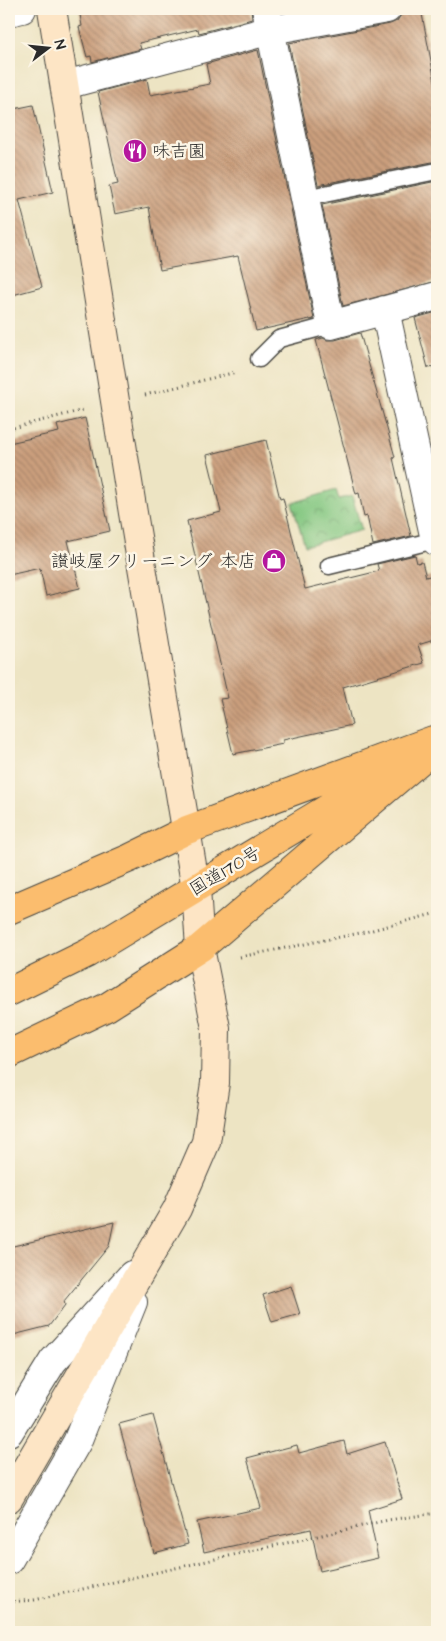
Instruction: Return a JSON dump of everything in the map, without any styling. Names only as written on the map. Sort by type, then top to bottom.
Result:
[{"type":"highway","points":[[9,910],[130,858],[187,830],[437,742]]},
{"type":"highway","points":[[9,1054],[108,1008],[202,956],[437,742]]},
{"type":"highway","name":"国道170号","points":[[9,992],[88,954],[437,742]]},
{"type":"street","points":[[9,12],[22,9]]},
{"type":"street","points":[[9,1498],[177,1209],[206,1142],[216,1083],[216,1028],[202,956],[196,890],[187,830],[133,513],[52,9]]},
{"type":"street","points":[[65,85],[268,20],[387,9]]},
{"type":"street","points":[[268,20],[331,325],[437,296]]},
{"type":"street","points":[[385,310],[436,541]]},
{"type":"street","points":[[9,1432],[53,1361],[153,1252]]},
{"type":"street","points":[[9,1560],[77,1442],[153,1252]]},
{"type":"lane","points":[[305,198],[437,171]]},
{"type":"lane","points":[[259,359],[279,339],[331,325]]},
{"type":"lane","points":[[329,566],[436,541]]},
{"type":"path","points":[[9,428],[249,368],[259,359]]},
{"type":"path","points":[[202,956],[365,932],[437,913]]},
{"type":"path","points":[[9,1602],[34,1600],[388,1520],[437,1513]]},
{"type":"green space","points":[[336,490],[339,499],[352,496],[362,530],[305,546],[292,503]]},
{"type":"building","points":[[79,9],[251,9],[252,19],[199,33],[198,29],[139,43],[141,49],[92,62],[91,56],[87,57],[79,27],[82,26]]},
{"type":"building","points":[[402,9],[421,9],[437,92],[437,161],[318,185],[289,43],[390,24],[397,21]]},
{"type":"building","points":[[258,50],[314,319],[256,331],[238,256],[160,270],[149,207],[115,214],[109,186],[118,184],[98,92],[147,79],[150,95],[210,84],[206,64]]},
{"type":"building","points":[[33,105],[53,192],[19,200],[42,287],[9,296],[9,110]]},
{"type":"building","points":[[437,181],[437,281],[343,306],[322,205]]},
{"type":"building","points":[[437,312],[437,367],[428,368],[415,318]]},
{"type":"building","points":[[360,333],[395,457],[393,458],[411,536],[373,545],[367,516],[364,517],[359,493],[356,494],[316,340],[323,338],[335,340]]},
{"type":"building","points":[[85,418],[110,531],[68,541],[80,588],[46,596],[40,568],[9,575],[9,443],[59,432],[57,425]]},
{"type":"building","points":[[266,440],[280,499],[283,498],[305,589],[379,571],[377,564],[415,555],[417,563],[422,562],[426,577],[437,574],[437,639],[418,645],[424,663],[343,687],[352,725],[283,740],[283,744],[233,754],[220,699],[228,698],[187,521],[221,512],[207,455]]},
{"type":"building","points":[[114,1222],[109,1246],[64,1301],[65,1305],[49,1326],[9,1336],[9,1247]]},
{"type":"building","points":[[291,1286],[300,1314],[272,1322],[263,1295]]},
{"type":"building","points":[[153,1415],[188,1544],[154,1553],[119,1424]]},
{"type":"building","points":[[344,1441],[347,1454],[385,1442],[402,1499],[368,1510],[378,1558],[320,1571],[311,1529],[204,1552],[197,1522],[261,1508],[247,1458],[297,1445],[299,1453]]},
{"type":"place","name":"味吉園","points":[[135,151]]},
{"type":"place","name":"讃岐屋クリーニング 本店","points":[[274,561]]}]
